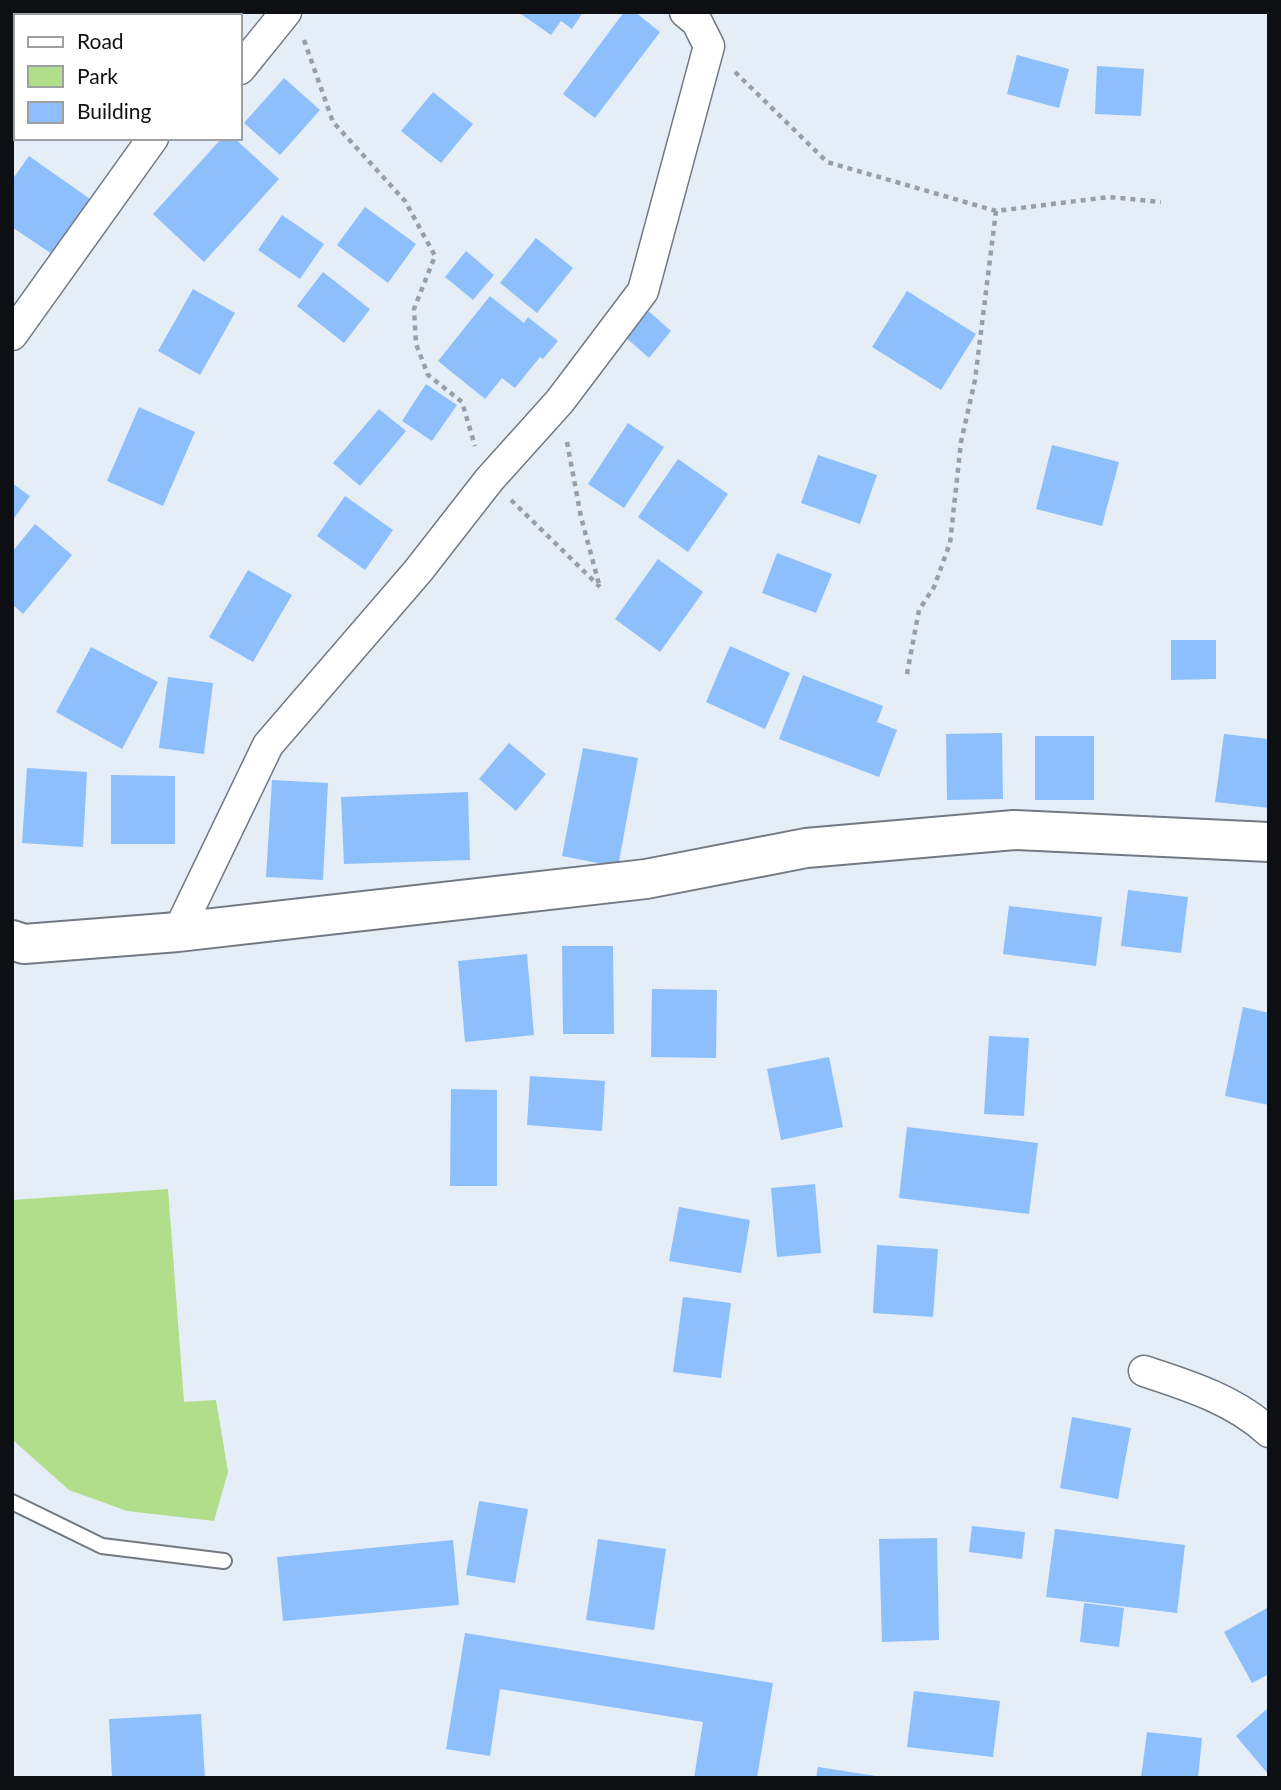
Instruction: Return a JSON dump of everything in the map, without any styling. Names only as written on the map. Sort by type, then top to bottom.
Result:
[{"type":"street","points":[[242,67],[286,12]]},
{"type":"street","points":[[178,932],[268,745],[418,571],[483,488],[560,401],[643,291],[709,46],[697,22],[685,12]]},
{"type":"street","points":[[12,335],[152,140]]},
{"type":"street","points":[[12,940],[24,944],[178,932],[646,879],[806,848],[1014,830],[1269,842]]},
{"type":"street","points":[[1144,1371],[1193,1387],[1254,1419],[1269,1432]]},
{"type":"lane","points":[[12,1502],[102,1546],[224,1561]]},
{"type":"path","points":[[303,37],[332,122],[405,201],[435,256],[414,309],[416,344],[428,375],[462,402],[475,446],[483,488],[600,588],[581,517],[560,401]]},
{"type":"path","points":[[709,46],[827,162],[996,212],[1109,197],[1161,202]]},
{"type":"path","points":[[907,674],[919,610],[934,587],[950,543],[961,442],[975,380],[996,212]]},
{"type":"green space","points":[[168,1189],[184,1402],[216,1400],[228,1472],[214,1521],[127,1511],[69,1490],[14,1441],[12,1427],[12,1200]]},
{"type":"building","points":[[518,12],[583,12],[572,29],[561,21],[551,35]]},
{"type":"building","points":[[624,12],[635,12],[660,32],[595,118],[563,94]]},
{"type":"building","points":[[1017,55],[1069,69],[1059,108],[1007,94]]},
{"type":"building","points":[[1097,66],[1144,69],[1141,116],[1095,114]]},
{"type":"building","points":[[284,78],[320,110],[280,155],[244,123]]},
{"type":"building","points":[[433,92],[473,124],[441,163],[401,131]]},
{"type":"building","points":[[220,140],[236,140],[279,179],[204,262],[153,214]]},
{"type":"building","points":[[29,156],[90,199],[52,254],[12,227],[12,180]]},
{"type":"building","points":[[365,207],[416,244],[388,283],[337,245]]},
{"type":"building","points":[[282,215],[324,244],[300,279],[258,250]]},
{"type":"building","points":[[536,238],[573,268],[537,313],[500,283]]},
{"type":"building","points":[[466,251],[494,275],[473,300],[445,277]]},
{"type":"building","points":[[323,272],[370,309],[344,343],[297,306]]},
{"type":"building","points":[[193,289],[235,313],[200,375],[158,351]]},
{"type":"building","points":[[907,291],[976,334],[941,390],[872,347]]},
{"type":"building","points":[[490,296],[524,323],[528,317],[558,341],[543,359],[540,357],[515,388],[502,378],[485,399],[438,361]]},
{"type":"building","points":[[646,309],[671,331],[649,358],[624,336]]},
{"type":"building","points":[[426,384],[457,405],[432,441],[402,421]]},
{"type":"building","points":[[139,407],[195,432],[163,506],[107,481]]},
{"type":"building","points":[[379,409],[406,431],[360,486],[333,463]]},
{"type":"building","points":[[628,423],[664,447],[624,508],[588,484]]},
{"type":"building","points":[[1052,445],[1119,462],[1102,526],[1036,509]]},
{"type":"building","points":[[818,455],[877,475],[860,524],[801,503]]},
{"type":"building","points":[[678,459],[728,494],[688,552],[638,517]]},
{"type":"building","points":[[12,483],[30,496],[12,521]]},
{"type":"building","points":[[345,496],[393,530],[365,570],[317,536]]},
{"type":"building","points":[[35,524],[72,555],[23,614],[12,604],[12,552]]},
{"type":"building","points":[[777,553],[832,574],[816,613],[762,593]]},
{"type":"building","points":[[658,559],[703,592],[660,652],[615,619]]},
{"type":"building","points":[[248,570],[292,595],[253,662],[209,637]]},
{"type":"building","points":[[1171,640],[1216,640],[1216,679],[1171,680]]},
{"type":"building","points":[[730,646],[790,673],[765,729],[706,702]]},
{"type":"building","points":[[91,647],[158,682],[122,749],[56,712]]},
{"type":"building","points":[[803,675],[883,706],[877,722],[897,730],[879,777],[779,739]]},
{"type":"building","points":[[168,677],[213,683],[204,754],[159,748]]},
{"type":"building","points":[[1002,733],[1003,799],[947,800],[946,734]]},
{"type":"building","points":[[1224,734],[1269,739],[1269,808],[1215,802]]},
{"type":"building","points":[[1035,736],[1094,736],[1094,800],[1035,800]]},
{"type":"building","points":[[509,743],[546,774],[516,811],[479,779]]},
{"type":"building","points":[[583,748],[638,758],[618,867],[562,856]]},
{"type":"building","points":[[27,768],[87,772],[83,847],[22,843]]},
{"type":"building","points":[[111,775],[175,776],[175,844],[111,844]]},
{"type":"building","points":[[272,780],[328,783],[323,880],[266,877]]},
{"type":"building","points":[[468,792],[470,860],[344,864],[341,797]]},
{"type":"building","points":[[1128,890],[1188,897],[1181,953],[1121,946]]},
{"type":"building","points":[[1009,906],[1102,917],[1096,966],[1003,954]]},
{"type":"building","points":[[562,946],[613,946],[614,1034],[563,1034]]},
{"type":"building","points":[[527,954],[534,1035],[465,1042],[458,961]]},
{"type":"building","points":[[652,989],[717,990],[716,1058],[651,1057]]},
{"type":"building","points":[[1243,1007],[1269,1013],[1269,1105],[1225,1096]]},
{"type":"building","points":[[989,1036],[1029,1038],[1024,1116],[984,1114]]},
{"type":"building","points":[[829,1057],[843,1127],[781,1140],[767,1069]]},
{"type":"building","points":[[530,1076],[605,1081],[602,1131],[527,1125]]},
{"type":"building","points":[[451,1089],[497,1090],[497,1186],[450,1186]]},
{"type":"building","points":[[907,1127],[1038,1143],[1029,1214],[899,1198]]},
{"type":"building","points":[[815,1184],[821,1253],[777,1257],[771,1188]]},
{"type":"building","points":[[679,1207],[750,1220],[741,1273],[669,1261]]},
{"type":"building","points":[[877,1245],[938,1249],[933,1317],[873,1313]]},
{"type":"building","points":[[683,1297],[731,1303],[721,1378],[673,1372]]},
{"type":"building","points":[[1072,1417],[1131,1428],[1118,1499],[1060,1488]]},
{"type":"building","points":[[479,1501],[528,1509],[515,1583],[466,1575]]},
{"type":"building","points":[[972,1526],[1025,1532],[1022,1559],[969,1552]]},
{"type":"building","points":[[1055,1529],[1185,1545],[1177,1613],[1046,1597]]},
{"type":"building","points":[[937,1538],[939,1640],[882,1642],[879,1539]]},
{"type":"building","points":[[598,1539],[666,1549],[654,1630],[586,1620]]},
{"type":"building","points":[[453,1540],[459,1605],[283,1621],[277,1557]]},
{"type":"building","points":[[1084,1603],[1124,1608],[1119,1647],[1080,1642]]},
{"type":"building","points":[[1269,1607],[1269,1674],[1252,1683],[1224,1632]]},
{"type":"building","points":[[465,1633],[773,1683],[757,1778],[694,1778],[703,1722],[500,1689],[490,1756],[446,1749]]},
{"type":"building","points":[[914,1691],[1000,1701],[993,1757],[907,1747]]},
{"type":"building","points":[[1269,1707],[1269,1775],[1236,1736]]},
{"type":"building","points":[[201,1714],[205,1778],[112,1778],[109,1719]]},
{"type":"building","points":[[1147,1732],[1202,1738],[1198,1778],[1141,1778]]},
{"type":"building","points":[[818,1767],[876,1776],[876,1778],[816,1778]]}]
